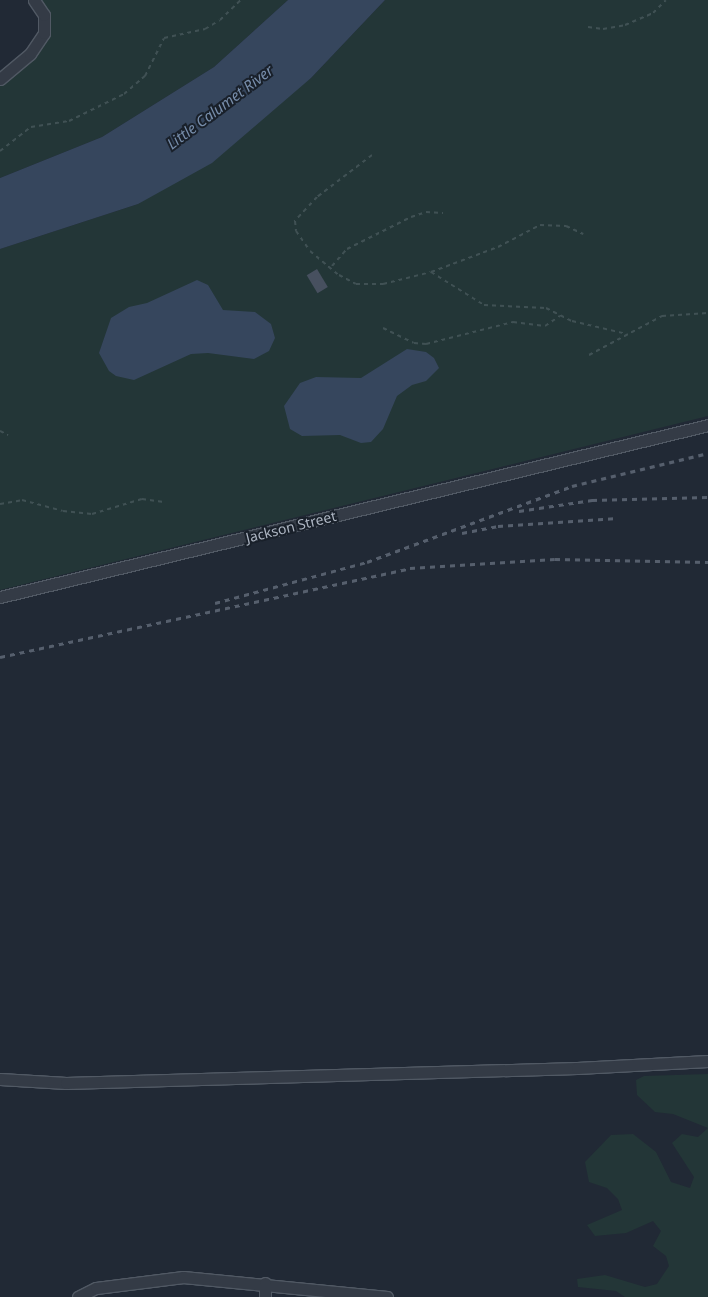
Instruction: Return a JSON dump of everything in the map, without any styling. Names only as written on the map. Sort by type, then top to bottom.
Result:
[{"type":"street","points":[[0,79],[38,43],[44,33],[44,15],[34,0]]},
{"type":"street","name":"Jackson Street","points":[[0,597],[708,425]]},
{"type":"street","points":[[0,1079],[66,1083],[577,1068],[708,1061]]},
{"type":"street","points":[[78,1297],[96,1288],[183,1277],[266,1283],[387,1297]]},
{"type":"street","points":[[265,1297],[266,1283]]},
{"type":"path","points":[[0,151],[31,127],[69,121],[124,94],[145,76],[164,38],[205,29],[220,20],[241,0]]},
{"type":"path","points":[[588,27],[603,30],[626,25],[653,13],[666,0]]},
{"type":"path","points":[[372,155],[317,197],[295,221],[296,231],[310,251],[332,267],[339,275],[363,285],[431,272],[498,247],[540,225],[566,226],[583,234]]},
{"type":"path","points":[[332,267],[347,249],[410,217],[426,212],[443,212]]},
{"type":"path","points":[[431,272],[484,305],[546,308],[560,315],[627,334]]},
{"type":"path","points":[[588,355],[609,347],[627,334],[662,316],[708,313]]},
{"type":"path","points":[[383,328],[414,343],[426,344],[513,322],[545,326],[560,315]]},
{"type":"path","points":[[0,431],[8,435]]},
{"type":"path","points":[[0,504],[22,500],[63,511],[92,514],[142,499],[164,502]]},
{"type":"shaded area","points":[[41,0],[288,0],[214,67],[102,137],[0,178],[0,86],[40,50],[50,30],[49,13]]},
{"type":"shaded area","points":[[385,0],[708,0],[708,416],[0,590],[0,249],[138,204],[311,78]]},
{"type":"shaded area","points":[[708,1074],[708,1128],[673,1114],[655,1112],[637,1095],[636,1080],[644,1076]]},
{"type":"shaded area","points":[[708,1128],[708,1297],[625,1297],[616,1291],[578,1287],[577,1279],[605,1275],[645,1287],[657,1284],[669,1266],[666,1256],[653,1246],[661,1231],[653,1221],[626,1233],[595,1236],[587,1225],[622,1210],[618,1199],[607,1188],[589,1182],[585,1162],[611,1135],[633,1134],[656,1152],[671,1182],[690,1188],[694,1177],[672,1143],[682,1134],[698,1137]]},
{"type":"water","name":"Little Calumet River","points":[[288,0],[385,0],[311,78],[212,163],[138,204],[0,249],[0,178],[102,137],[214,67]]},
{"type":"water","points":[[197,280],[208,285],[223,310],[255,312],[271,324],[275,338],[269,351],[254,359],[208,353],[191,354],[134,380],[116,376],[109,371],[99,353],[111,318],[129,307],[147,303]]},
{"type":"water","points":[[407,349],[426,352],[434,358],[439,368],[426,381],[412,385],[397,396],[383,429],[371,442],[361,443],[340,435],[302,436],[290,429],[284,406],[300,383],[316,377],[361,378]]},
{"type":"building","points":[[317,269],[328,287],[318,293],[307,275]]},
{"type":"railway","points":[[215,603],[367,562],[572,486],[708,453]]},
{"type":"railway","points":[[519,511],[592,500],[708,497]]},
{"type":"railway","points":[[462,533],[498,526],[618,518]]},
{"type":"railway","points":[[0,657],[410,568],[555,559],[708,562]]}]
